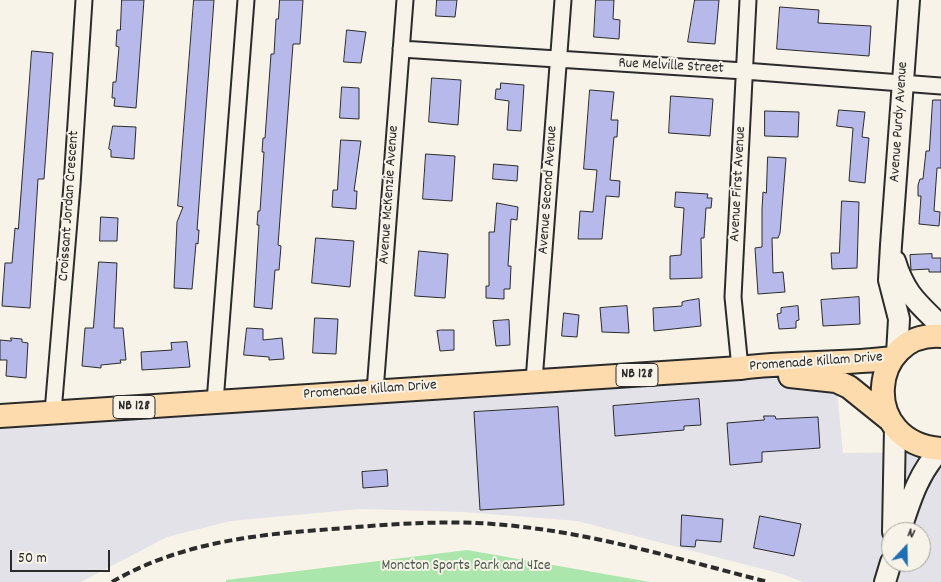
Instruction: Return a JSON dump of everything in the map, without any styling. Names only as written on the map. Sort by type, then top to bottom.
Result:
[{"type":"main road","points":[[892,424],[884,406],[883,383],[895,356],[907,345],[920,338],[941,336]]},
{"type":"main road","name":"Promenade Killam Drive","points":[[0,416],[765,365],[848,363],[895,356]]},
{"type":"main road","name":"Promenade Killam Drive","points":[[740,368],[836,381],[856,392],[915,444],[941,449]]},
{"type":"street","name":"Croissant Jordan Crescent","points":[[52,412],[72,185],[84,0]]},
{"type":"street","points":[[215,402],[246,0]]},
{"type":"street","name":"Avenue McKenzie Avenue","points":[[375,391],[405,0]]},
{"type":"street","name":"Avenue Second Avenue","points":[[534,381],[563,0]]},
{"type":"street","name":"Avenue First Avenue","points":[[740,368],[733,297],[748,0]]},
{"type":"street","name":"Avenue Purdy Avenue","points":[[895,356],[899,322],[889,280],[890,245],[909,0]]},
{"type":"street","name":"Rue Melville Street","points":[[401,50],[744,71],[941,86]]},
{"type":"street","name":"Avenue Purdy Avenue","points":[[890,245],[908,293],[923,311],[941,326]]},
{"type":"street","points":[[892,424],[892,522]]},
{"type":"street","points":[[903,522],[913,490],[924,469],[941,449]]},
{"type":"shaded area","points":[[834,359],[843,453],[941,452],[941,582],[803,582],[782,574],[577,521],[464,512],[360,509],[231,521],[167,537],[81,582],[0,582],[0,412]]},
{"type":"green space","name":"Moncton Sports Park and 4Ice","points":[[467,550],[650,582],[226,582],[226,580]]},
{"type":"building","points":[[122,0],[144,0],[136,108],[114,106],[115,98],[112,98],[113,82],[116,82],[119,47],[116,46],[117,30],[120,30]]},
{"type":"building","points":[[194,0],[214,0],[197,230],[199,230],[198,244],[196,243],[192,289],[174,288],[177,222],[183,207],[178,206]]},
{"type":"building","points":[[280,0],[303,0],[300,44],[293,44],[278,245],[281,246],[279,270],[275,270],[272,309],[254,307],[259,225],[257,225],[258,211],[260,211],[264,152],[262,152],[263,138],[265,138],[271,54],[274,54],[276,19],[278,19]]},
{"type":"building","points":[[437,0],[457,0],[455,17],[436,16]]},
{"type":"building","points":[[596,0],[614,0],[613,19],[620,20],[619,39],[594,37]]},
{"type":"building","points":[[695,0],[719,0],[715,44],[688,42]]},
{"type":"building","points":[[780,7],[819,10],[818,23],[871,26],[869,56],[777,49]]},
{"type":"building","points":[[347,30],[366,32],[361,63],[344,62]]},
{"type":"building","points":[[32,51],[53,53],[44,179],[38,179],[30,308],[2,306],[5,263],[12,263],[15,228],[18,229]]},
{"type":"building","points":[[432,78],[461,80],[458,125],[429,122]]},
{"type":"building","points":[[501,83],[524,85],[521,131],[507,130],[509,101],[495,99],[496,89],[500,89]]},
{"type":"building","points":[[342,87],[359,88],[359,119],[340,118]]},
{"type":"building","points":[[590,90],[614,92],[611,120],[618,120],[617,137],[614,137],[610,180],[620,181],[619,197],[606,196],[602,239],[578,239],[580,211],[593,212],[597,170],[584,169]]},
{"type":"building","points":[[671,96],[713,99],[710,136],[669,133]]},
{"type":"building","points":[[933,100],[941,100],[941,168],[937,168],[934,211],[940,212],[939,226],[919,224],[921,196],[918,196],[918,185],[920,179],[923,179],[926,151],[929,151]]},
{"type":"building","points":[[839,110],[865,112],[862,137],[869,138],[865,183],[849,181],[853,128],[837,126]]},
{"type":"building","points":[[765,111],[799,112],[798,137],[765,136]]},
{"type":"building","points":[[113,126],[136,127],[134,159],[111,157],[111,150],[109,149]]},
{"type":"building","points":[[341,140],[361,141],[354,191],[357,191],[356,209],[332,207],[333,190],[337,190]]},
{"type":"building","points":[[426,154],[455,156],[452,201],[423,199]]},
{"type":"building","points":[[768,157],[786,158],[780,233],[778,238],[772,238],[773,273],[783,272],[785,292],[758,294],[755,248],[762,247],[763,192],[766,193]]},
{"type":"building","points":[[494,164],[518,166],[517,181],[493,179]]},
{"type":"building","points":[[676,192],[708,194],[707,198],[712,198],[711,208],[706,208],[704,238],[701,238],[702,278],[670,279],[670,256],[681,255],[684,208],[675,207]]},
{"type":"building","points":[[842,201],[859,202],[857,268],[832,269],[831,253],[839,253]]},
{"type":"building","points":[[497,203],[518,207],[517,220],[511,219],[508,266],[511,266],[510,289],[504,289],[504,299],[486,298],[486,286],[489,286],[489,232],[494,232]]},
{"type":"building","points":[[101,217],[118,218],[117,241],[100,241]]},
{"type":"building","points":[[316,238],[354,241],[350,287],[312,283]]},
{"type":"building","points":[[419,251],[448,254],[445,298],[415,296]]},
{"type":"building","points":[[932,254],[932,258],[941,258],[941,272],[929,272],[929,269],[911,270],[910,255]]},
{"type":"building","points":[[99,262],[117,263],[114,328],[123,328],[126,360],[120,360],[121,363],[101,365],[101,368],[82,366],[85,328],[93,328]]},
{"type":"building","points":[[859,297],[860,324],[823,326],[821,300]]},
{"type":"building","points":[[699,299],[701,326],[654,331],[653,308],[682,306],[682,302]]},
{"type":"building","points":[[627,306],[629,333],[602,332],[600,308]]},
{"type":"building","points":[[798,306],[799,320],[796,321],[796,328],[779,329],[777,314],[781,313],[781,308]]},
{"type":"building","points":[[564,313],[579,315],[577,337],[562,336]]},
{"type":"building","points":[[315,318],[338,319],[336,354],[313,353]]},
{"type":"building","points":[[509,320],[510,345],[496,346],[493,321]]},
{"type":"building","points":[[247,328],[263,329],[263,340],[282,338],[284,359],[269,360],[269,357],[244,355]]},
{"type":"building","points":[[454,330],[454,350],[440,351],[437,331]]},
{"type":"building","points":[[11,338],[22,339],[22,342],[28,343],[26,378],[6,376],[7,360],[0,360],[0,340],[11,341]]},
{"type":"building","points":[[187,342],[190,367],[142,370],[141,352],[172,350],[171,343]]},
{"type":"building","points":[[699,399],[701,425],[684,426],[684,430],[615,436],[613,406]]},
{"type":"building","points":[[558,407],[564,505],[480,510],[474,412]]},
{"type":"building","points":[[764,416],[775,416],[776,419],[818,417],[820,448],[762,452],[762,462],[730,465],[727,423],[764,420]]},
{"type":"building","points":[[387,470],[388,486],[363,488],[362,472]]},
{"type":"building","points":[[682,515],[723,519],[721,542],[696,540],[695,547],[681,546]]},
{"type":"building","points":[[760,516],[801,524],[794,556],[754,548]]},
{"type":"railway","points":[[112,582],[136,569],[161,559],[213,544],[293,532],[413,523],[482,523],[572,534],[638,548],[768,582]]}]
